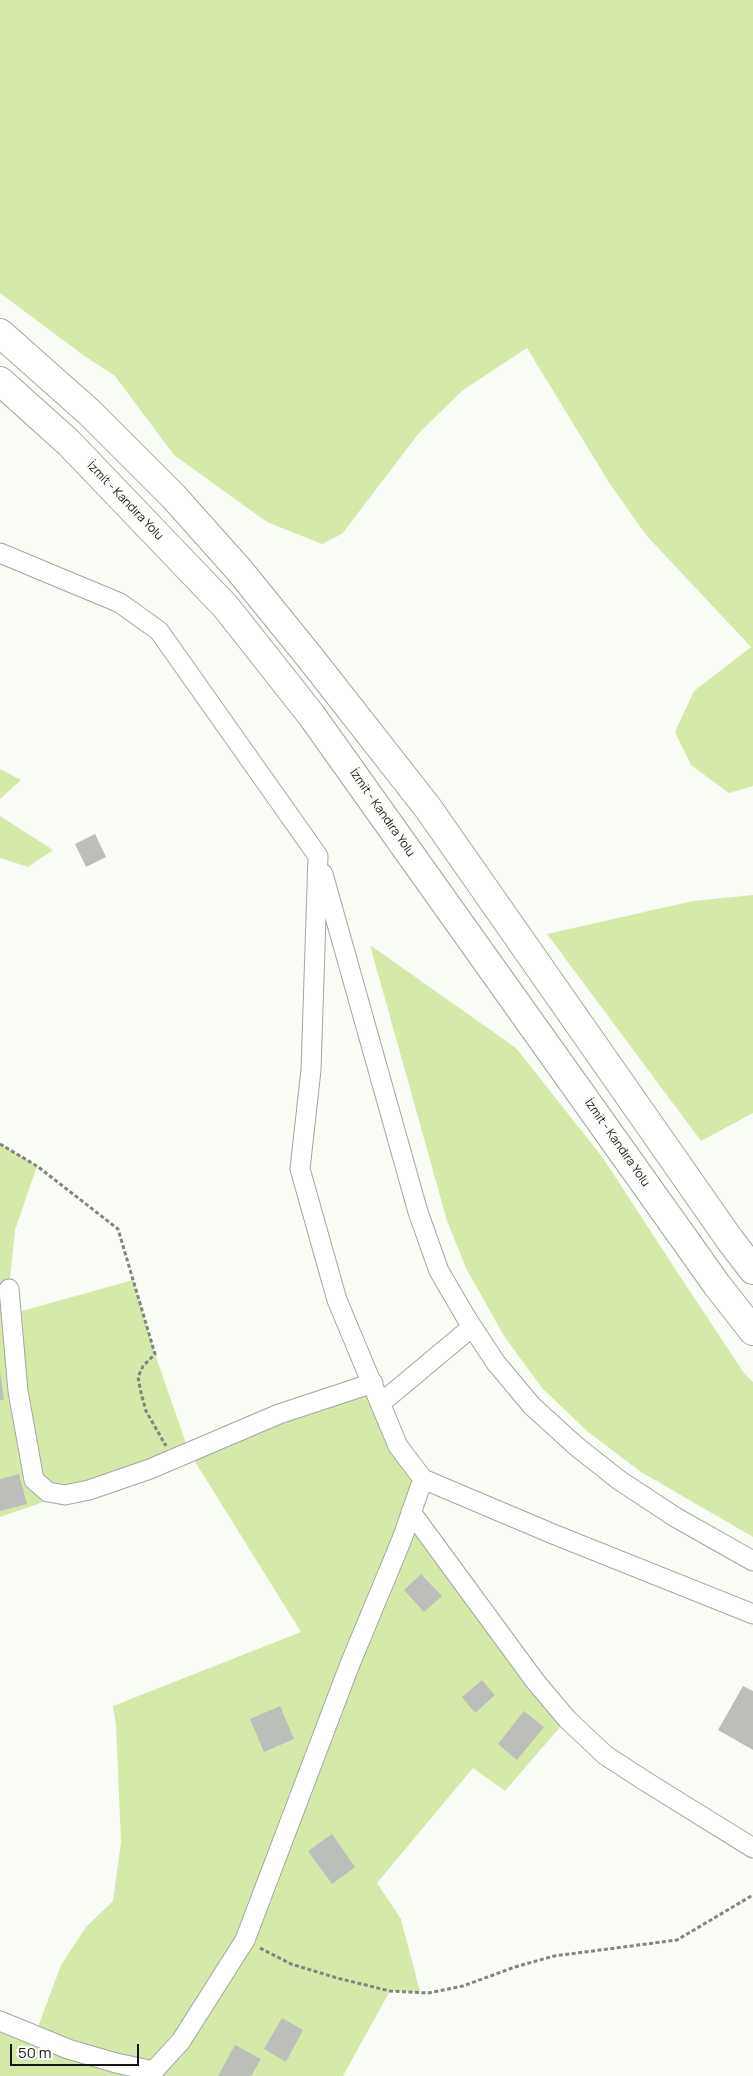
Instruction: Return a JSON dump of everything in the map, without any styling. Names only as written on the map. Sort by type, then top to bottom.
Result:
[{"type":"highway","points":[[0,333],[89,412],[174,497],[240,571],[312,660],[428,808],[753,1270]]},
{"type":"highway","name":"İzmit - Kandıra Yolu","points":[[0,381],[70,443],[226,607],[238,622],[312,716],[717,1284],[753,1331]]},
{"type":"street","points":[[0,553],[120,603],[159,631],[318,856],[418,1212],[439,1271],[472,1328],[496,1363],[532,1406],[576,1446],[619,1480],[675,1517],[753,1561]]},
{"type":"street","points":[[318,856],[311,1070],[300,1169],[337,1300],[398,1446],[423,1479],[553,1534],[753,1614]]},
{"type":"street","points":[[9,1289],[18,1392],[34,1480],[48,1492],[66,1495],[89,1490],[173,1459],[278,1414],[373,1383]]},
{"type":"street","points":[[381,1403],[472,1328]]},
{"type":"street","points":[[0,2021],[68,2049],[151,2074],[181,2041],[245,1940],[423,1479]]},
{"type":"street","points":[[411,1512],[535,1681],[567,1719],[605,1754],[644,1781],[699,1813],[753,1848]]},
{"type":"path","points":[[0,1144],[36,1166],[118,1229],[155,1354],[143,1366],[138,1377],[141,1392],[146,1411],[173,1459]]},
{"type":"path","points":[[245,1940],[292,1964],[337,1978],[390,1991],[428,1993],[463,1986],[514,1967],[554,1956],[677,1940],[753,1895]]},
{"type":"green space","points":[[0,0],[753,0],[753,786],[729,793],[691,765],[675,732],[694,691],[751,647],[646,535],[610,484],[527,348],[463,390],[419,433],[342,534],[322,544],[267,522],[174,455],[115,376],[83,355],[0,293]]},
{"type":"green space","points":[[0,769],[21,780],[0,799]]},
{"type":"green space","points":[[0,816],[53,850],[28,867],[0,858]]},
{"type":"green space","points":[[753,895],[753,1113],[701,1141],[547,934],[693,901]]},
{"type":"green space","points":[[370,945],[516,1048],[603,1158],[744,1373],[753,1382],[753,1537],[641,1472],[587,1431],[542,1388],[504,1336],[467,1270],[447,1221]]},
{"type":"green space","points":[[0,1144],[37,1166],[15,1230],[9,1289],[11,1314],[133,1280],[155,1354],[189,1452],[0,1517]]},
{"type":"green space","points":[[373,1383],[423,1479],[411,1512],[567,1719],[505,1791],[473,1768],[377,1883],[401,1919],[420,1992],[390,1991],[343,2076],[0,2076],[0,2021],[35,2035],[61,1965],[86,1927],[113,1901],[121,1842],[116,1725],[113,1706],[301,1632],[189,1452]]},
{"type":"building","points":[[95,834],[106,857],[86,867],[75,844]]},
{"type":"building","points":[[0,1370],[4,1400],[0,1400]]},
{"type":"building","points":[[19,1474],[27,1504],[0,1511],[0,1479]]},
{"type":"building","points":[[421,1574],[442,1596],[424,1612],[404,1590]]},
{"type":"building","points":[[482,1680],[495,1695],[475,1713],[462,1697]]},
{"type":"building","points":[[743,1686],[753,1691],[753,1750],[718,1730]]},
{"type":"building","points":[[280,1706],[294,1739],[264,1752],[250,1719]]},
{"type":"building","points":[[524,1711],[544,1727],[517,1760],[498,1744]]},
{"type":"building","points":[[332,1834],[355,1867],[332,1884],[308,1851]]},
{"type":"building","points":[[282,2018],[303,2030],[286,2062],[264,2049]]},
{"type":"building","points":[[235,2045],[261,2059],[251,2076],[218,2076]]}]
